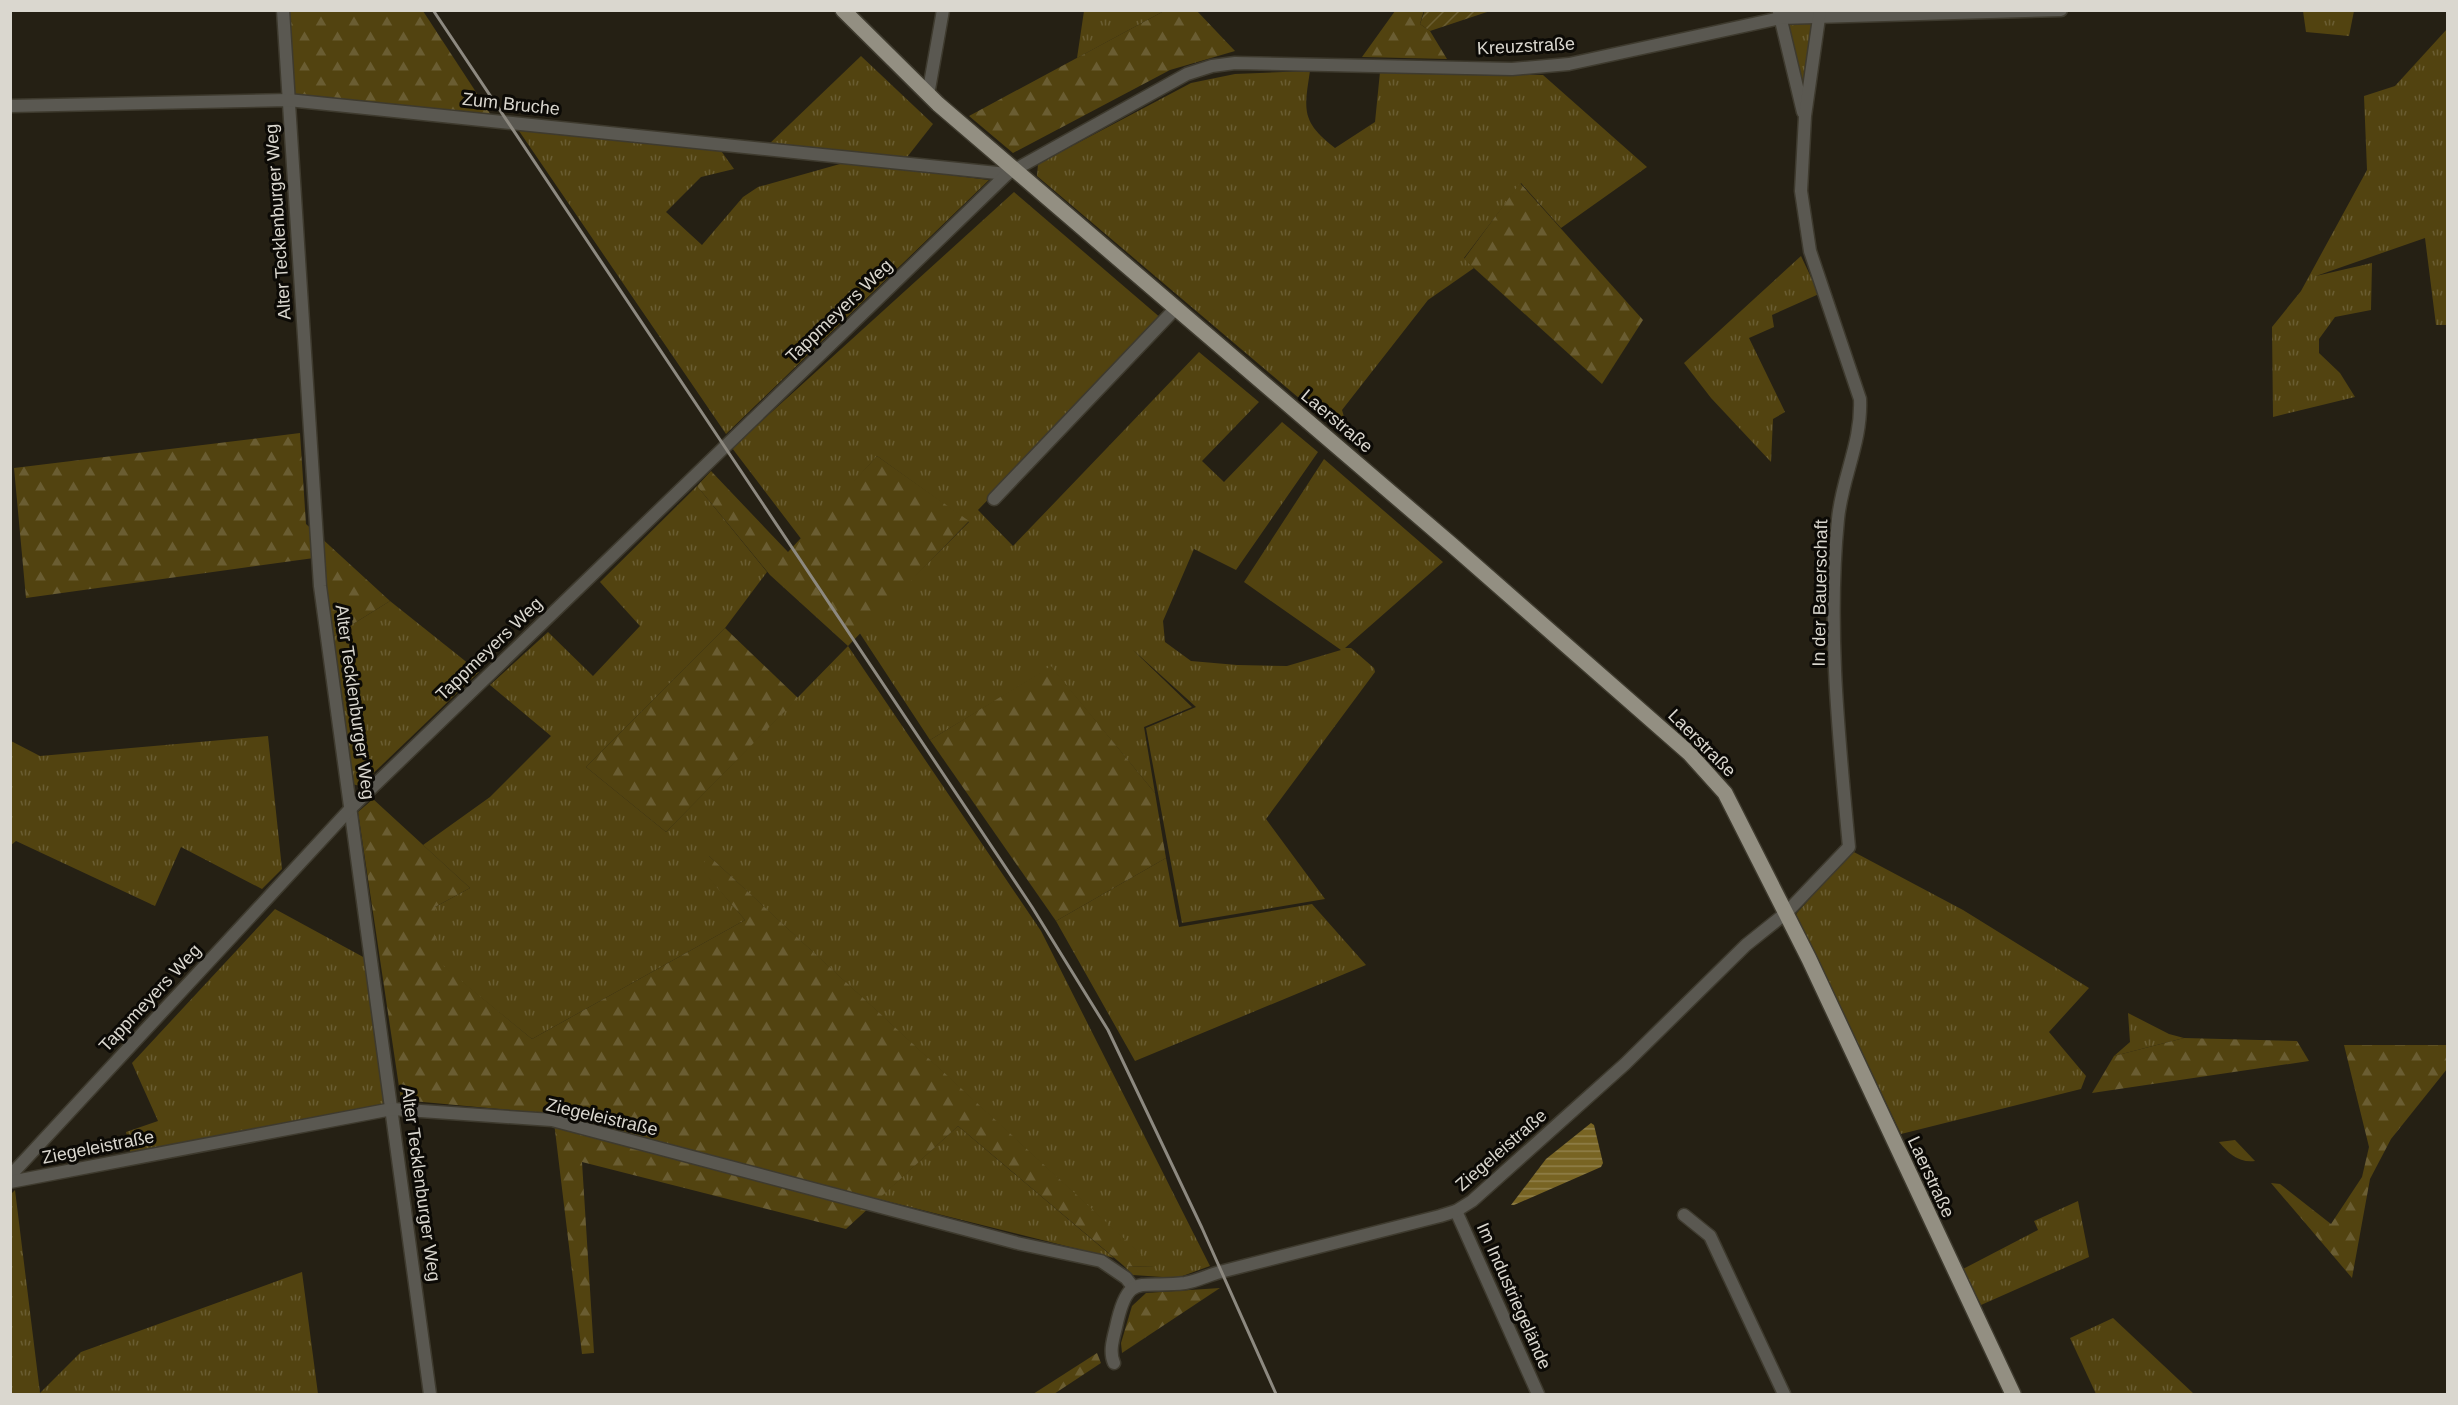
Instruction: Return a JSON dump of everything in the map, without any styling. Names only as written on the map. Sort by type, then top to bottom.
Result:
[{"type":"main road","name":"Laerstraße","points":[[843,10],[928,95],[1010,172],[1452,544],[1689,753],[1725,793],[1786,913],[2013,1395]]},
{"type":"street","name":"Alter Tecklenburger Weg","points":[[283,10],[320,586],[352,807],[430,1395]]},
{"type":"street","points":[[928,95],[943,10]]},
{"type":"street","name":"Kreuzstraße","points":[[1010,172],[1187,74],[1212,66],[1235,63],[1346,64],[1512,69],[1569,64],[1780,14],[2061,10]]},
{"type":"street","name":"In der Bauerschaft","points":[[1786,913],[1849,847],[1838,723],[1835,594],[1838,517],[1861,423],[1860,399],[1810,251],[1801,191],[1804,116],[1820,13]]},
{"type":"street","name":"In der Bauerschaft","points":[[1780,14],[1804,116]]},
{"type":"street","name":"Zum Bruche","points":[[10,106],[288,99],[1010,172]]},
{"type":"street","name":"Tappmeyers Weg","points":[[10,1176],[352,807],[1010,172]]},
{"type":"street","points":[[994,499],[1175,309]]},
{"type":"street","name":"Ziegeleistraße","points":[[10,1182],[392,1109],[552,1120],[1017,1243],[1101,1261],[1126,1278],[1133,1287],[1142,1283],[1187,1282],[1456,1211],[1472,1201],[1625,1064],[1746,945],[1786,913]]},
{"type":"street","name":"Im Industriegelände","points":[[1456,1211],[1538,1395]]},
{"type":"street","points":[[1684,1215],[1710,1236],[1784,1395]]},
{"type":"street","points":[[1114,1363],[1111,1349],[1119,1312],[1122,1302],[1133,1287]]},
{"type":"green space","points":[[1084,10],[1164,11],[1077,58]]},
{"type":"green space","points":[[1424,10],[1420,24],[1430,31],[1447,59],[1362,57],[1395,11]]},
{"type":"green space","points":[[1425,10],[1490,11],[1430,31],[1420,24]]},
{"type":"green space","points":[[288,11],[423,11],[491,115],[293,95]]},
{"type":"green space","points":[[1164,11],[1197,11],[1235,51],[1170,70],[1013,153],[969,116]]},
{"type":"green space","points":[[2303,11],[2354,11],[2349,36],[2306,32]]},
{"type":"green space","points":[[1787,23],[1813,23],[1805,91],[1801,91]]},
{"type":"green space","points":[[2447,29],[2447,325],[2436,325],[2425,238],[2316,276],[2372,263],[2371,310],[2335,317],[2319,339],[2319,353],[2340,373],[2355,397],[2273,417],[2272,327],[2301,291],[2367,170],[2364,96],[2395,86]]},
{"type":"green space","points":[[861,56],[933,124],[904,161],[767,146]]},
{"type":"green space","points":[[1310,71],[1306,106],[1308,114],[1316,130],[1335,148],[1375,122],[1380,72],[1543,75],[1647,167],[1561,228],[1521,183],[1464,258],[1474,268],[1428,300],[1342,410],[1352,443],[1037,176],[1038,164],[1191,83],[1235,74]]},
{"type":"green space","points":[[517,128],[719,148],[734,169],[701,177],[666,212],[702,245],[743,197],[758,187],[847,162],[989,180],[726,434]]},
{"type":"green space","points":[[1520,183],[1643,320],[1602,384],[1464,259]]},
{"type":"green space","points":[[1014,192],[1162,319],[978,510],[1013,546],[1199,352],[1259,402],[1202,461],[1224,482],[1282,422],[1318,452],[1236,570],[1194,549],[1163,621],[1165,642],[1191,661],[1237,665],[1287,666],[1341,650],[1244,582],[1324,459],[1443,562],[1345,648],[1351,648],[1374,668],[1375,672],[1266,819],[1325,899],[1182,923],[1146,728],[1196,707],[1132,649],[1192,707],[1144,727],[1155,793],[1051,667],[930,740],[859,632],[969,522],[877,456],[802,540],[732,448]]},
{"type":"green space","points":[[1801,256],[1819,294],[1772,315],[1774,327],[1749,338],[1785,412],[1773,419],[1771,462],[1711,398],[1684,363]]},
{"type":"green space","points":[[300,433],[306,524],[390,601],[332,637],[314,558],[26,598],[14,468]]},
{"type":"green space","points":[[877,456],[969,521],[848,646],[770,575],[697,486],[711,471],[788,552]]},
{"type":"green space","points":[[697,486],[767,572],[725,628],[586,767],[666,832],[848,646],[1041,931],[1210,1266],[1177,1278],[1133,1275],[1124,1266],[1154,1267],[709,856],[702,869],[745,920],[532,1039],[435,960],[435,907],[470,888],[423,845],[490,797],[551,736],[490,685],[548,632],[593,676],[640,626],[600,582]]},
{"type":"green space","points":[[390,601],[479,672],[360,786],[352,784],[332,637]]},
{"type":"green space","points":[[725,628],[798,698],[666,832],[586,767]]},
{"type":"green space","points":[[1051,666],[1155,793],[1166,858],[1056,921],[930,740]]},
{"type":"green space","points":[[268,736],[282,869],[262,889],[181,847],[155,906],[16,841],[11,845],[11,741],[40,756]]},
{"type":"green space","points":[[373,799],[470,888],[435,907],[435,959],[532,1039],[745,920],[701,869],[708,855],[1155,1267],[1124,1266],[958,1126],[846,1229],[582,1162],[594,1353],[582,1354],[553,1114],[401,1100],[358,812]]},
{"type":"green space","points":[[1852,851],[1963,910],[2089,988],[2049,1032],[2086,1076],[2081,1089],[1901,1134],[1796,914]]},
{"type":"green space","points":[[1166,858],[1179,927],[1312,904],[1366,965],[1135,1061],[1056,921]]},
{"type":"green space","points":[[275,909],[365,958],[387,1106],[131,1156],[126,1132],[158,1121],[132,1063]]},
{"type":"green space","points":[[2128,1013],[2169,1034],[2184,1038],[2114,1056],[2130,1042]]},
{"type":"green space","points":[[2184,1038],[2297,1041],[2309,1061],[2092,1093],[2114,1056]]},
{"type":"green space","points":[[2344,1045],[2448,1045],[2447,1069],[2391,1139],[2370,1179],[2352,1278],[2271,1183],[2280,1184],[2331,1224],[2362,1177],[2369,1147]]},
{"type":"green space","points":[[958,1126],[1114,1258],[878,1199]]},
{"type":"green space","points":[[2235,1140],[2255,1161],[2244,1161],[2235,1157],[2219,1142]]},
{"type":"green space","points":[[15,1190],[40,1393],[81,1352],[302,1272],[318,1394],[11,1394],[10,1195]]},
{"type":"green space","points":[[2078,1201],[2089,1257],[1981,1305],[1963,1269],[2038,1230],[2034,1221]]},
{"type":"green space","points":[[1220,1288],[1122,1353],[1121,1343],[1132,1306],[1146,1293]]},
{"type":"green space","points":[[2113,1318],[2194,1394],[2096,1394],[2070,1338]]},
{"type":"green space","points":[[1097,1353],[1101,1363],[1054,1394],[1033,1394]]},
{"type":"shaded area","points":[[1591,1123],[1594,1125],[1603,1163],[1601,1167],[1511,1205],[1546,1159]]},
{"type":"railway","points":[[433,10],[1032,907],[1108,1030],[1202,1228],[1276,1394]]}]
